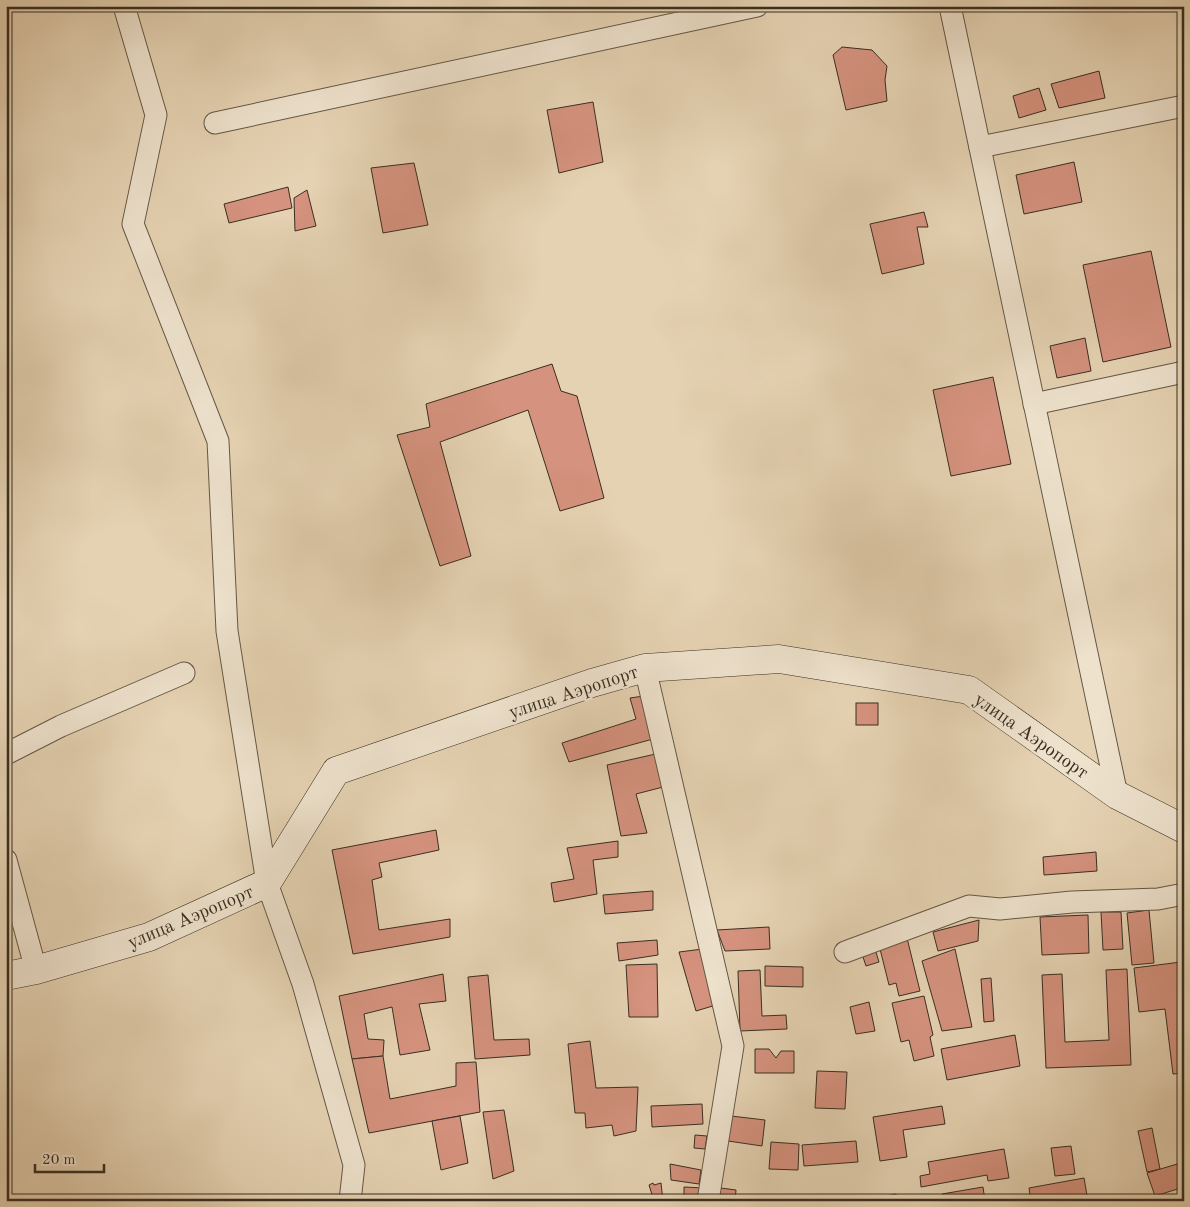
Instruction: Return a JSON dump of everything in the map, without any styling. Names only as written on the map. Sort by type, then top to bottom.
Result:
[{"type":"main road","name":"улица Аэропорт","points":[[6,976],[36,970],[149,937],[267,883],[336,772],[592,683],[645,668],[779,659],[969,690],[1117,795],[1184,829]]},
{"type":"street","points":[[124,6],[156,115],[133,224],[218,441],[227,631],[267,883],[303,984],[354,1165],[350,1201]]},
{"type":"street","points":[[215,123],[757,6]]},
{"type":"street","points":[[950,6],[1117,795]]},
{"type":"street","points":[[980,147],[1184,106]]},
{"type":"street","points":[[1034,404],[1184,372]]},
{"type":"street","points":[[645,668],[733,1046],[708,1201]]},
{"type":"street","points":[[6,754],[61,726],[184,673]]},
{"type":"street","points":[[6,860],[36,970]]},
{"type":"street","points":[[845,952],[969,906],[1000,909],[1072,902],[1158,899],[1184,894]]},
{"type":"building","points":[[842,47],[872,50],[887,66],[885,80],[887,101],[846,110],[833,55]]},
{"type":"building","points":[[1099,71],[1105,98],[1059,108],[1051,84]]},
{"type":"building","points":[[1039,88],[1046,110],[1019,118],[1013,96]]},
{"type":"building","points":[[593,102],[603,162],[559,173],[547,110]]},
{"type":"building","points":[[1074,162],[1082,202],[1024,214],[1016,175]]},
{"type":"building","points":[[414,163],[428,225],[383,233],[371,168]]},
{"type":"building","points":[[288,187],[292,208],[229,223],[224,204]]},
{"type":"building","points":[[307,190],[316,226],[295,231],[294,198]]},
{"type":"building","points":[[924,212],[928,227],[917,227],[924,264],[882,274],[870,224]]},
{"type":"building","points":[[1151,251],[1171,347],[1103,362],[1083,265]]},
{"type":"building","points":[[1085,338],[1091,371],[1057,378],[1050,346]]},
{"type":"building","points":[[552,364],[561,391],[577,396],[604,498],[560,511],[528,410],[440,442],[471,556],[440,566],[397,435],[430,427],[426,404]]},
{"type":"building","points":[[993,377],[1011,464],[951,476],[933,390]]},
{"type":"building","points":[[644,696],[653,739],[569,762],[562,743],[636,719],[630,698]]},
{"type":"building","points":[[856,703],[878,703],[878,725],[856,725]]},
{"type":"building","points":[[660,753],[667,786],[636,794],[647,833],[621,836],[607,765]]},
{"type":"building","points":[[436,830],[439,850],[379,863],[382,877],[372,880],[379,930],[450,919],[450,937],[353,954],[332,850]]},
{"type":"building","points":[[618,841],[618,857],[593,860],[597,894],[554,902],[551,883],[574,879],[567,848]]},
{"type":"building","points":[[1096,852],[1097,871],[1044,875],[1043,857]]},
{"type":"building","points":[[653,891],[653,910],[605,914],[603,895]]},
{"type":"building","points":[[1149,910],[1154,963],[1132,965],[1127,913]]},
{"type":"building","points":[[1101,912],[1121,912],[1123,949],[1103,950]]},
{"type":"building","points":[[1088,915],[1089,953],[1042,955],[1040,917]]},
{"type":"building","points":[[979,920],[978,941],[938,951],[933,932]]},
{"type":"building","points":[[1184,926],[1184,963],[1180,927]]},
{"type":"building","points":[[769,927],[770,949],[725,951],[717,930]]},
{"type":"building","points":[[907,938],[920,991],[899,996],[896,983],[889,985],[879,945]]},
{"type":"building","points":[[657,940],[658,955],[619,961],[617,943]]},
{"type":"building","points":[[703,949],[716,1005],[696,1011],[679,952]]},
{"type":"building","points":[[875,949],[879,962],[866,966],[862,954]]},
{"type":"building","points":[[955,949],[972,1027],[942,1031],[922,961]]},
{"type":"building","points":[[1181,962],[1181,967],[1184,967],[1184,1073],[1173,1074],[1165,1009],[1139,1012],[1134,968]]},
{"type":"building","points":[[657,964],[658,1017],[629,1017],[626,965]]},
{"type":"building","points":[[765,966],[803,967],[803,987],[765,986]]},
{"type":"building","points":[[1127,969],[1131,1065],[1046,1068],[1042,975],[1062,974],[1065,1042],[1109,1040],[1106,970]]},
{"type":"building","points":[[760,970],[762,1016],[786,1015],[787,1029],[740,1031],[738,971]]},
{"type":"building","points":[[443,974],[446,1001],[419,1004],[430,1050],[400,1055],[392,1007],[364,1014],[368,1039],[384,1040],[383,1056],[352,1059],[339,996]]},
{"type":"building","points":[[488,975],[494,1040],[529,1039],[530,1055],[475,1059],[468,977]]},
{"type":"building","points":[[991,978],[994,1021],[984,1022],[981,979]]},
{"type":"building","points":[[924,996],[933,1035],[930,1037],[934,1056],[914,1061],[909,1040],[901,1042],[892,1003]]},
{"type":"building","points":[[869,1002],[875,1031],[856,1034],[850,1007]]},
{"type":"building","points":[[1015,1035],[1020,1066],[947,1080],[941,1049]]},
{"type":"building","points":[[590,1041],[596,1088],[638,1087],[636,1131],[614,1136],[612,1125],[586,1128],[585,1113],[575,1113],[568,1044]]},
{"type":"building","points":[[755,1049],[769,1049],[776,1058],[781,1051],[794,1051],[794,1073],[755,1073]]},
{"type":"building","points":[[383,1056],[390,1099],[456,1086],[456,1063],[476,1062],[480,1112],[369,1133],[352,1059]]},
{"type":"building","points":[[817,1071],[847,1072],[845,1109],[815,1108]]},
{"type":"building","points":[[702,1104],[703,1124],[652,1127],[651,1106]]},
{"type":"building","points":[[942,1106],[945,1124],[903,1130],[907,1157],[880,1161],[873,1117]]},
{"type":"building","points":[[504,1110],[514,1171],[493,1179],[483,1112]]},
{"type":"building","points":[[460,1116],[468,1163],[441,1170],[432,1121]]},
{"type":"building","points":[[731,1116],[765,1120],[762,1146],[728,1141]]},
{"type":"building","points":[[1152,1128],[1160,1169],[1147,1172],[1138,1131]]},
{"type":"building","points":[[695,1135],[707,1136],[705,1149],[694,1148]]},
{"type":"building","points":[[856,1141],[858,1162],[804,1166],[802,1145]]},
{"type":"building","points":[[771,1142],[799,1144],[798,1170],[769,1169]]},
{"type":"building","points":[[1071,1146],[1075,1174],[1055,1176],[1051,1148]]},
{"type":"building","points":[[1004,1149],[1009,1178],[988,1181],[987,1175],[921,1187],[920,1176],[930,1174],[928,1162]]},
{"type":"building","points":[[1184,1162],[1184,1187],[1155,1196],[1147,1173]]},
{"type":"building","points":[[670,1164],[701,1170],[699,1184],[671,1180]]},
{"type":"building","points":[[1084,1178],[1088,1201],[1031,1201],[1029,1188]]},
{"type":"building","points":[[653,1183],[654,1185],[661,1183],[663,1201],[654,1201],[649,1185]]},
{"type":"building","points":[[684,1187],[703,1188],[702,1201],[684,1201]]},
{"type":"building","points":[[713,1187],[736,1190],[735,1201],[712,1201]]},
{"type":"building","points":[[983,1187],[985,1201],[944,1201],[942,1194]]},
{"type":"building","points":[[896,1194],[898,1201],[861,1201]]}]
